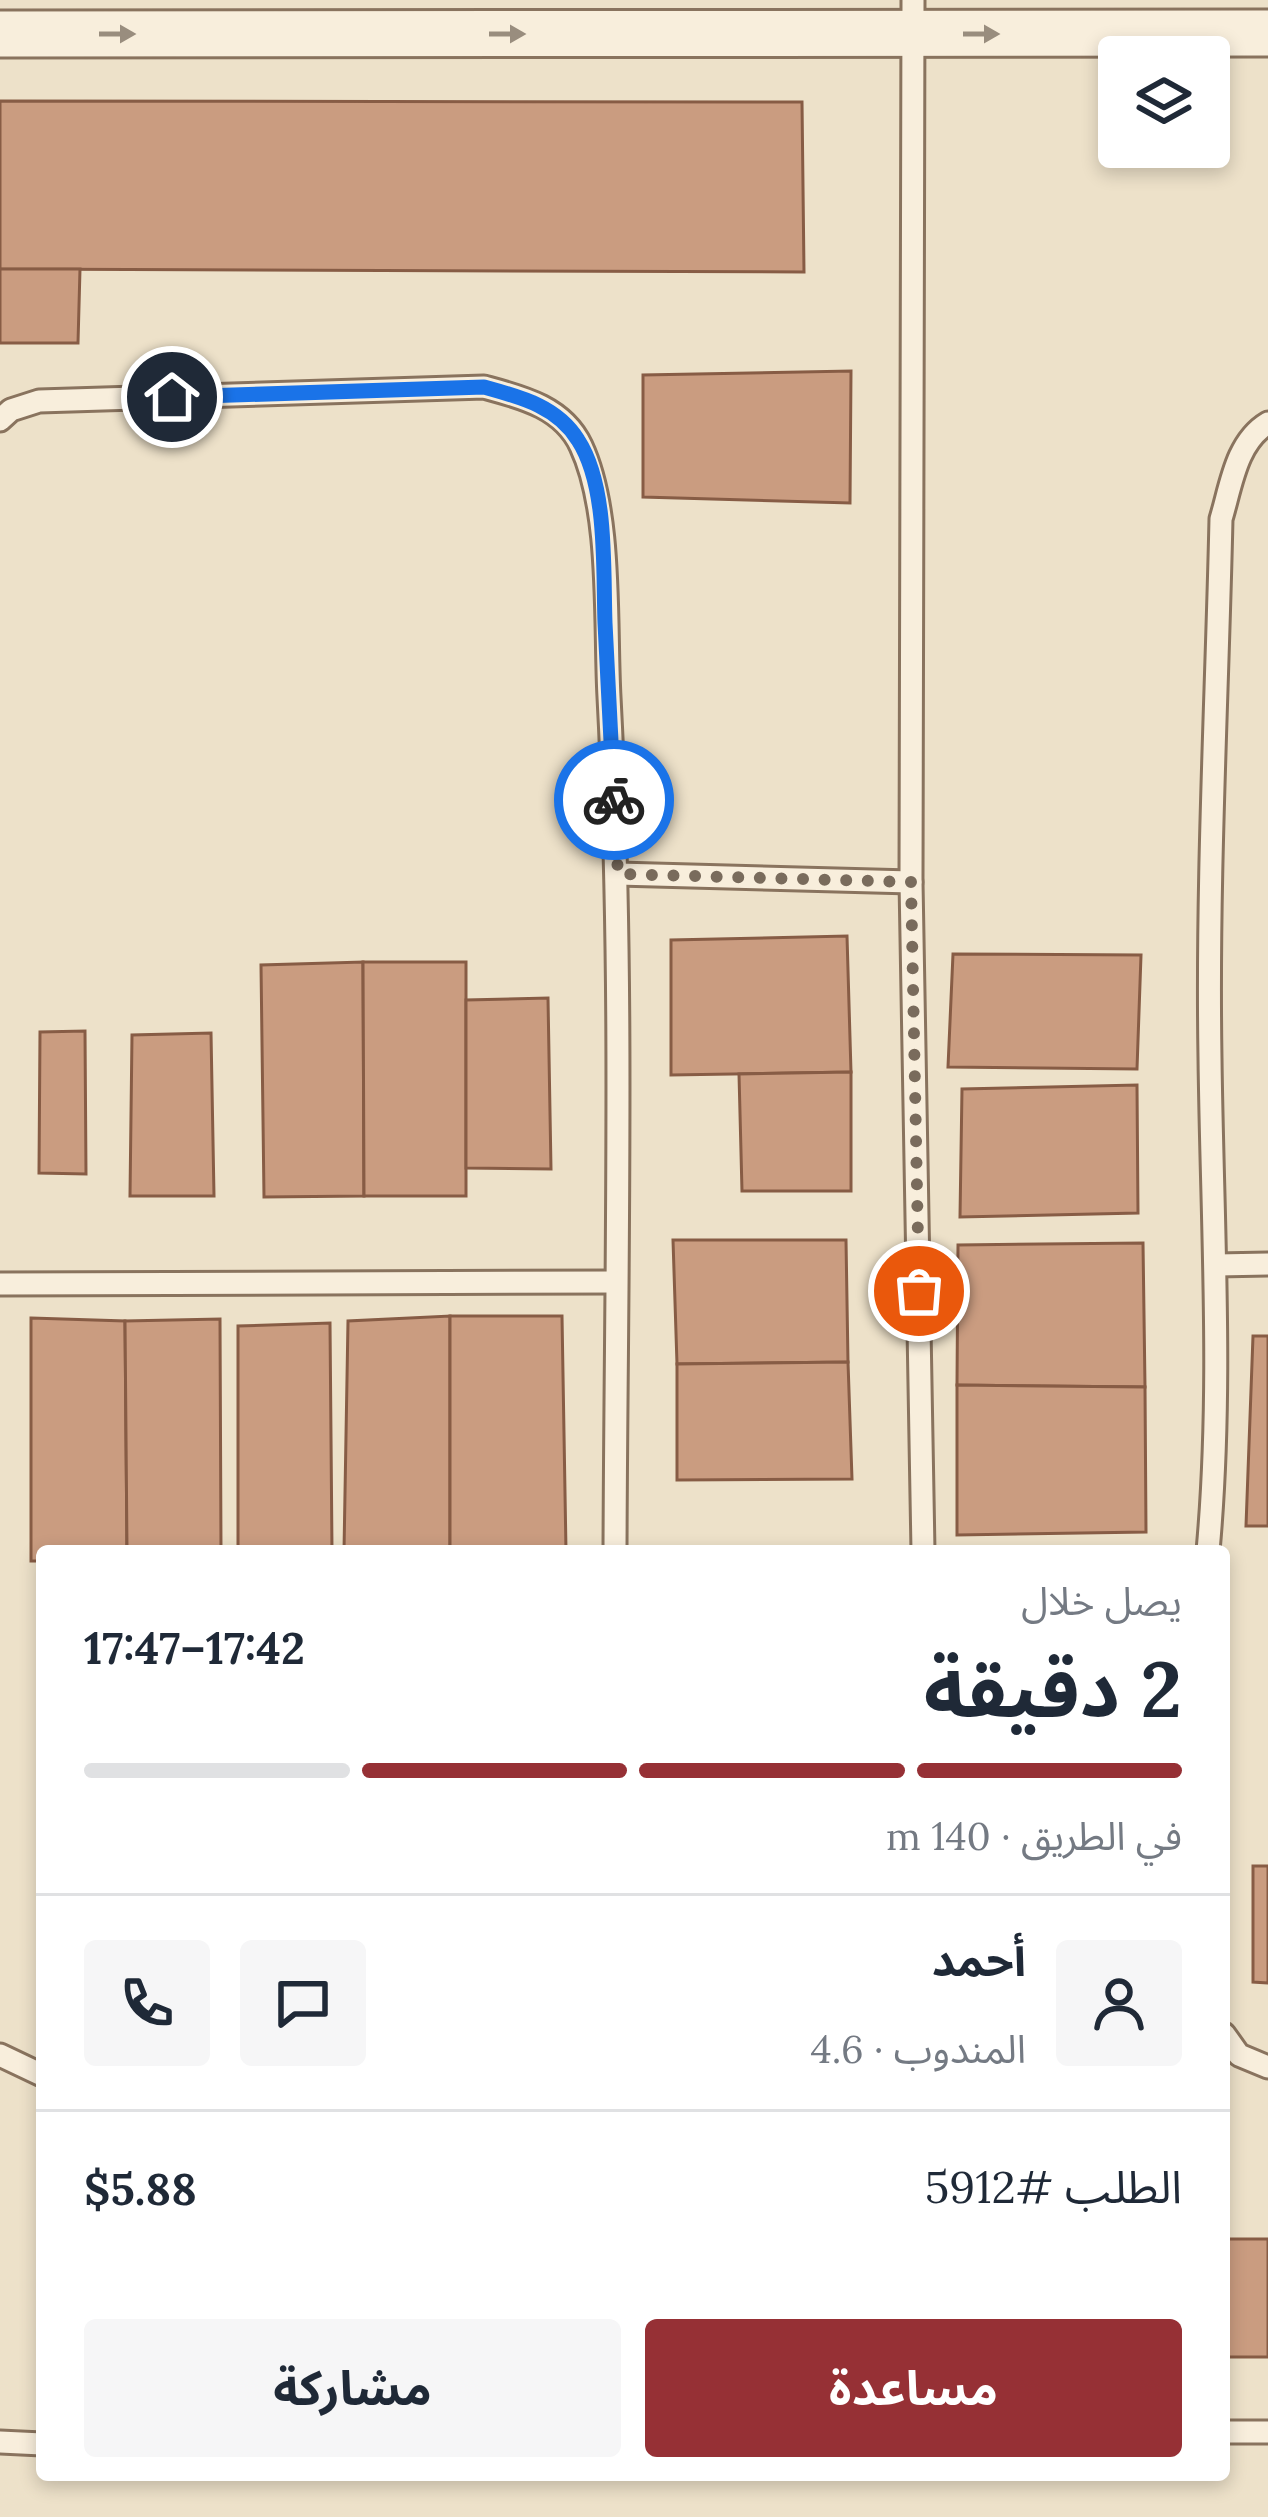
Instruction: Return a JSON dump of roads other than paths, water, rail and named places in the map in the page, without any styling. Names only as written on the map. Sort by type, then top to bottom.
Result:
[{"type":"street","points":[[0,34],[913,17],[1268,33]]},
{"type":"lane","points":[[913,17],[911,882],[923,1545]]},
{"type":"lane","points":[[0,420],[11,410],[39,401],[484,387],[550,410],[578,440],[593,475],[601,533],[618,874],[615,1545]]},
{"type":"lane","points":[[1209,1545],[1216,1466],[1217,1264],[1210,1055],[1221,519],[1239,458],[1268,423]]},
{"type":"lane","points":[[618,874],[911,882]]},
{"type":"lane","points":[[1217,1264],[1268,1264]]},
{"type":"lane","points":[[0,1284],[616,1282]]},
{"type":"lane","points":[[1230,2042],[1239,2055],[1268,2067]]},
{"type":"lane","points":[[0,2055],[36,2072]]},
{"type":"lane","points":[[1230,2432],[1268,2432]]},
{"type":"lane","points":[[0,2442],[36,2444]]}]
